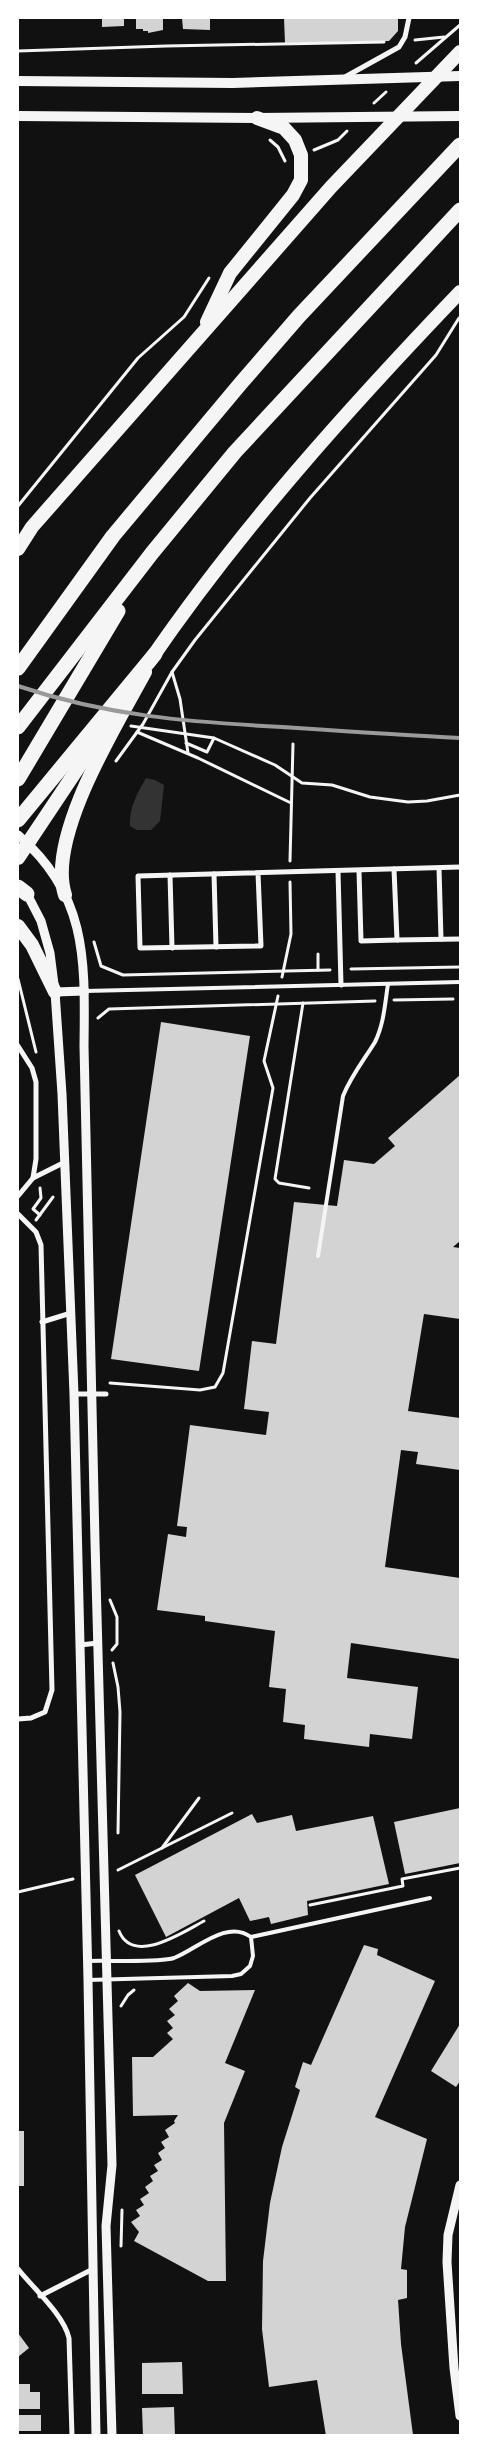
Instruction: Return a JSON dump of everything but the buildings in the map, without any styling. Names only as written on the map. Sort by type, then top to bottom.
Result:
[{"type":"highway","points":[[18,548],[32,527],[331,187],[460,52]]},
{"type":"highway","points":[[202,334],[230,273],[294,195],[301,180],[301,155],[295,140],[284,128],[257,118]]},
{"type":"highway","points":[[18,666],[113,536],[241,383],[299,316],[460,144]]},
{"type":"highway","points":[[18,727],[152,554],[235,452],[460,210]]},
{"type":"highway","points":[[18,858],[22,839],[205,584],[333,429],[460,292]]},
{"type":"highway","points":[[18,779],[152,554]]},
{"type":"highway","points":[[18,820],[155,654]]},
{"type":"highway","points":[[65,895],[61,877],[62,857],[79,799],[91,771],[155,654]]},
{"type":"highway","points":[[18,926],[32,945],[55,992]]},
{"type":"main road","points":[[18,81],[233,83],[460,76]]},
{"type":"main road","points":[[18,116],[257,118],[460,116]]},
{"type":"street","points":[[340,80],[395,50],[403,41],[409,18]]},
{"type":"street","points":[[22,839],[53,874],[65,895],[82,945],[85,991],[91,1394],[108,1960],[112,2165],[106,2226],[112,2436]]},
{"type":"street","points":[[258,873],[261,946],[140,948],[138,876],[460,867]]},
{"type":"street","points":[[439,868],[441,939]]},
{"type":"street","points":[[359,870],[361,941],[460,939]]},
{"type":"street","points":[[394,870],[397,940]]},
{"type":"street","points":[[338,871],[341,985]]},
{"type":"street","points":[[214,874],[216,947]]},
{"type":"street","points":[[170,875],[172,948]]},
{"type":"street","points":[[18,880],[41,921],[47,939],[55,992],[74,1394],[88,1961],[96,2436]]},
{"type":"street","points":[[55,992],[85,991]]},
{"type":"street","points":[[18,1046],[32,1068],[36,1082],[36,1163],[33,1178]]},
{"type":"street","points":[[18,1196],[33,1178],[63,1163]]},
{"type":"street","points":[[18,1214],[36,1232],[41,1244],[52,1690],[49,1705],[45,1712],[40,1715],[18,1719]]},
{"type":"street","points":[[42,1322],[71,1313]]},
{"type":"street","points":[[74,1394],[106,1394]]},
{"type":"street","points":[[80,1645],[98,1643]]},
{"type":"street","points":[[460,2185],[448,2235],[447,2262],[452,2349],[460,2416]]},
{"type":"street","points":[[18,2269],[60,2317],[69,2338],[72,2436]]},
{"type":"street","points":[[40,2296],[94,2269]]},
{"type":"lane","points":[[85,991],[460,982]]},
{"type":"lane","points":[[318,1256],[343,1096],[349,1082],[375,1040],[382,1022],[388,984]]},
{"type":"lane","points":[[88,1961],[172,1958],[231,1930],[244,1932],[252,1937],[430,1898]]},
{"type":"lane","points":[[88,1980],[240,1974],[250,1966],[253,1950],[252,1937]]},
{"type":"path","points":[[427,53],[460,25]]},
{"type":"path","points":[[18,51],[403,41],[444,37]]},
{"type":"path","points":[[311,151],[338,140],[344,133]]},
{"type":"path","points":[[267,138],[278,147],[286,167]]},
{"type":"path","points":[[18,506],[138,358],[184,316],[213,272]]},
{"type":"path","points":[[113,765],[137,732],[172,672],[195,640],[310,498],[436,355],[460,315]]},
{"type":"path","points":[[172,672],[180,699],[188,753]]},
{"type":"path","points":[[137,732],[188,753],[291,803]]},
{"type":"path","points":[[186,743],[207,752],[214,738],[274,765],[302,783],[332,785],[386,800],[427,801],[460,795]]},
{"type":"path","points":[[290,871],[293,744]]},
{"type":"path","points":[[281,983],[291,934],[290,880]]},
{"type":"path","points":[[318,954],[318,970]]},
{"type":"path","points":[[452,967],[460,967]]},
{"type":"path","points":[[18,979],[29,1030],[37,1054]]},
{"type":"path","points":[[108,1383],[200,1390],[215,1387],[223,1373],[273,1088],[264,1061],[278,992]]},
{"type":"path","points":[[388,1001],[452,998]]},
{"type":"path","points":[[97,1021],[99,1015],[110,1009],[379,1001]]},
{"type":"path","points":[[303,1003],[275,1180],[279,1183],[309,1188]]},
{"type":"path","points":[[40,1188],[41,1198],[33,1209],[40,1215]]},
{"type":"path","points":[[36,1221],[53,1197],[53,1190]]},
{"type":"path","points":[[111,1652],[112,1647],[117,1644]]},
{"type":"path","points":[[112,1660],[118,1687],[120,1712],[118,1837]]},
{"type":"path","points":[[162,1849],[199,1798]]},
{"type":"path","points":[[118,1871],[232,1812]]},
{"type":"path","points":[[118,1862],[118,1878]]},
{"type":"path","points":[[310,1905],[403,1886],[402,1879],[460,1868]]},
{"type":"path","points":[[18,1892],[85,1876]]},
{"type":"path","points":[[118,1929],[122,1938],[128,1943],[139,1946],[155,1945],[204,1921]]},
{"type":"path","points":[[121,2014],[123,2001],[133,1990],[141,1986]]},
{"type":"path","points":[[121,2253],[123,2200]]},
{"type":"shaded area","points":[[146,778],[164,785],[160,821],[151,830],[137,830],[130,826],[132,807]]},
{"type":"railway","points":[[18,686],[51,696],[116,711],[181,720],[460,738]]}]
